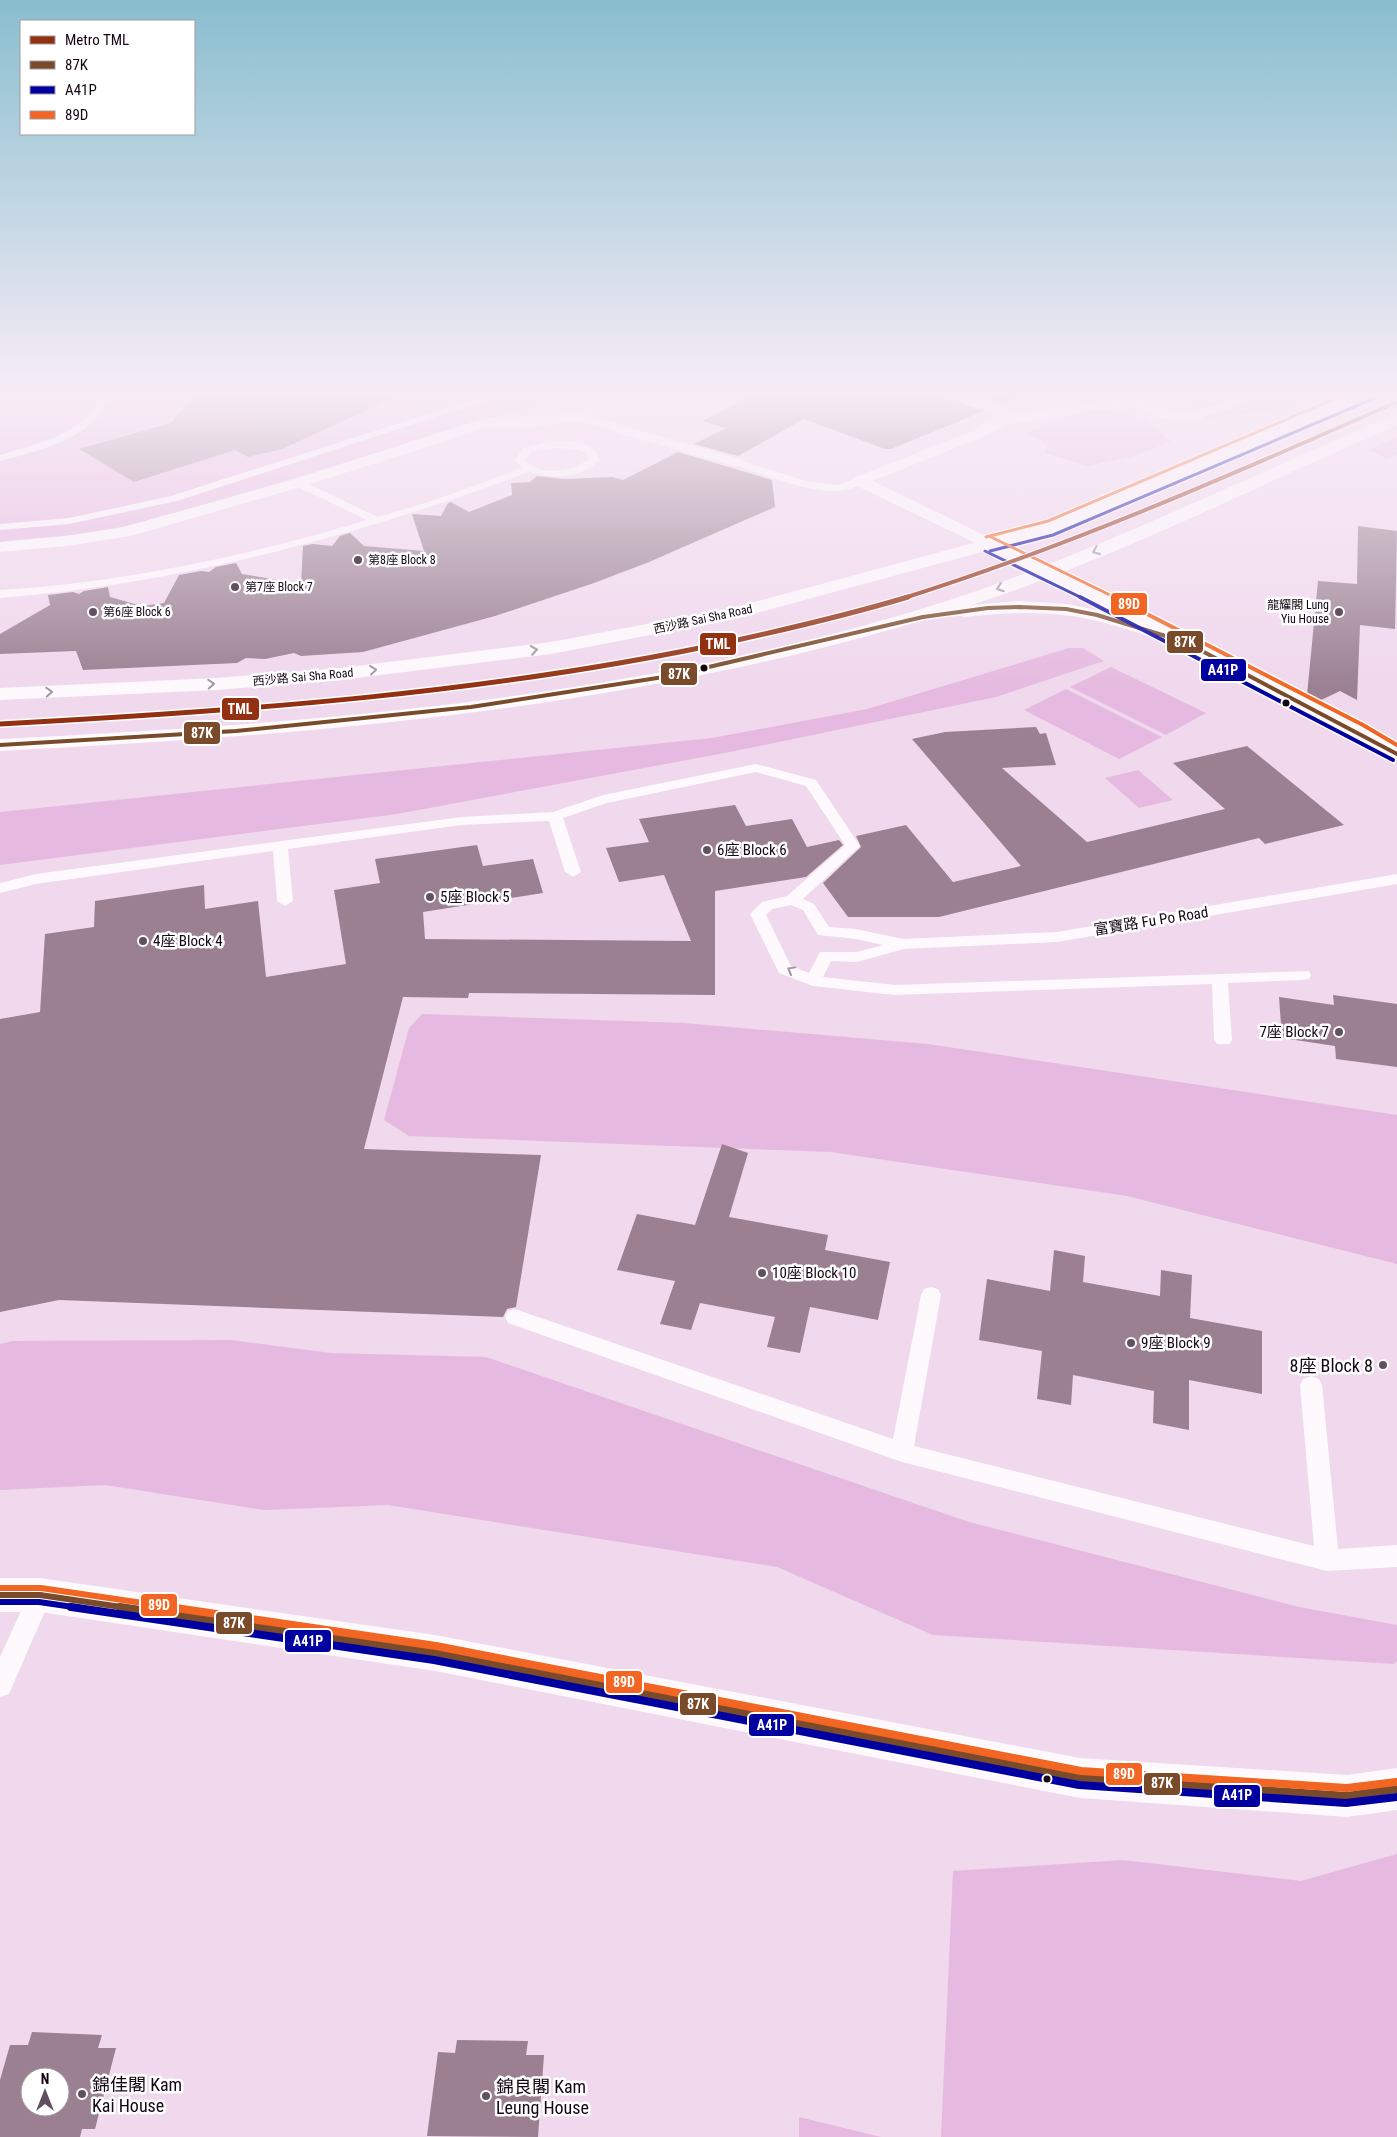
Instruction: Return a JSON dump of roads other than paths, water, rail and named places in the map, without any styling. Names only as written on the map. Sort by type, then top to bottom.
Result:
[{"type":"main road","points":[[0,546],[66,541],[125,532],[271,491]]},
{"type":"main road","points":[[879,491],[1046,571],[1360,732],[1397,754]]},
{"type":"main road","name":"西沙路 Sai Sha Road","points":[[0,694],[217,684],[340,674],[551,648],[734,613],[1050,528],[1138,491]]},
{"type":"main road","points":[[0,746],[245,732],[408,716],[627,684],[738,662],[913,617],[1046,571],[1231,491]]},
{"type":"main road","points":[[913,617],[991,608],[1054,608],[1087,613],[1173,637]]},
{"type":"main road","points":[[0,1594],[40,1595],[435,1653],[1080,1778],[1347,1796],[1397,1789]]},
{"type":"lane","points":[[0,527],[69,521],[173,499],[199,491]]},
{"type":"lane","points":[[314,491],[378,521]]},
{"type":"lane","points":[[0,594],[28,592],[170,572],[300,544],[378,521],[469,491]]},
{"type":"lane","points":[[0,888],[36,879],[461,821],[555,816],[603,799],[756,768],[811,783],[853,846],[792,900]]},
{"type":"lane","points":[[555,816],[573,872]]},
{"type":"lane","points":[[280,845],[285,901]]},
{"type":"lane","name":"富寶路 Fu Po Road","points":[[826,956],[857,957],[903,944],[1057,936],[1397,879]]},
{"type":"lane","points":[[813,981],[826,956],[824,932],[809,907],[792,900],[767,904],[758,914],[785,968],[813,981],[894,990],[1303,975]]},
{"type":"lane","name":"富寶路 Fu Po Road","points":[[824,932],[856,934],[903,944]]},
{"type":"lane","points":[[1220,978],[1223,1040]]},
{"type":"lane","points":[[902,1452],[931,1295]]},
{"type":"lane","points":[[515,1317],[902,1452],[1327,1560],[1397,1556]]},
{"type":"lane","points":[[1311,1385],[1327,1560]]},
{"type":"lane","points":[[0,1685],[40,1595]]},
{"type":"metro line","name":"TML","points":[[0,724],[229,710],[343,700],[456,688],[569,672],[682,652],[793,627],[904,598],[1030,556],[1195,491]]},
{"type":"place","name":"第8座 Block 8","points":[[358,560]]},
{"type":"place","name":"第7座 Block 7","points":[[235,587]]},
{"type":"place","name":"第6座 Block 6","points":[[93,612]]},
{"type":"place","name":"龍耀閣 Lung Yiu House","points":[[1339,612]]},
{"type":"place","name":"6座 Block 6","points":[[707,850]]},
{"type":"place","name":"5座 Block 5","points":[[430,897]]},
{"type":"place","name":"4座 Block 4","points":[[143,941]]},
{"type":"place","name":"7座 Block 7","points":[[1339,1032]]},
{"type":"place","name":"10座 Block 10","points":[[762,1273]]},
{"type":"place","name":"9座 Block 9","points":[[1131,1343]]},
{"type":"place","name":"8座 Block 8","points":[[1383,1365]]},
{"type":"place","name":"錦佳閣 Kam Kai House","points":[[82,2094]]},
{"type":"place","name":"錦良閣 Kam Leung House","points":[[486,2096]]}]
